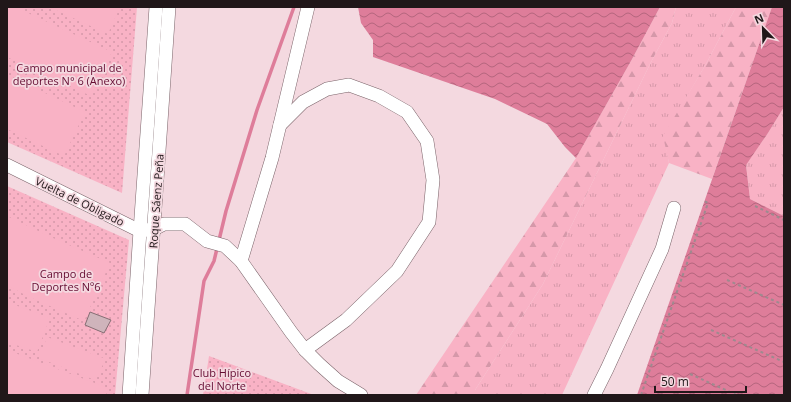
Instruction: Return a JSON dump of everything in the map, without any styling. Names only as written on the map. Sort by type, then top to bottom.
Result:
[{"type":"street","name":"Roque Sáenz Peña","points":[[129,395],[156,7]]},
{"type":"street","name":"Roque Sáenz Peña","points":[[142,395],[169,7]]},
{"type":"street","points":[[308,7],[272,158],[241,260],[305,350],[338,381],[361,395]]},
{"type":"street","points":[[280,125],[303,102],[327,89],[349,85],[379,96],[407,112],[427,141],[433,180],[429,222],[397,271],[346,320],[305,350]]},
{"type":"street","name":"Vuelta de Obligado","points":[[7,165],[140,230],[154,230],[164,224],[185,224],[208,241],[225,246],[241,260]]},
{"type":"street","points":[[594,395],[662,249],[674,208]]},
{"type":"path","points":[[641,395],[708,203],[704,201]]},
{"type":"path","points":[[755,206],[784,220]]},
{"type":"path","points":[[727,280],[784,305]]},
{"type":"path","points":[[711,330],[784,362]]},
{"type":"path","points":[[690,374],[737,395]]},
{"type":"green space","name":"Campo municipal de deportes N° 6 (Anexo)","points":[[7,7],[137,7],[122,193],[7,142]]},
{"type":"green space","points":[[7,7],[15,7],[112,52],[91,96],[7,57]]},
{"type":"green space","points":[[49,7],[120,7],[108,34]]},
{"type":"green space","points":[[660,7],[676,7],[672,23],[650,64],[543,284],[475,390],[475,395],[416,395],[576,158]]},
{"type":"green space","points":[[676,7],[736,7],[706,64],[664,136],[669,163],[562,395],[475,395],[475,390],[543,284],[650,64],[672,23]]},
{"type":"green space","points":[[736,7],[772,7],[712,179],[669,163],[663,136],[706,64]]},
{"type":"green space","points":[[7,75],[85,112],[64,156],[7,129]]},
{"type":"green space","points":[[784,107],[784,216],[750,199],[746,164]]},
{"type":"green space","name":"Campo de Deportes Nº6","points":[[7,186],[129,240],[115,395],[7,395]]},
{"type":"green space","points":[[7,216],[110,263],[84,321],[27,296],[7,285]]},
{"type":"green space","points":[[7,302],[50,318],[37,352],[7,342]]},
{"type":"green space","points":[[47,337],[106,359],[95,380],[39,358]]},
{"type":"green space","points":[[7,350],[108,388],[106,395],[7,395]]},
{"type":"green space","name":"Club Hípico del Norte","points":[[209,356],[314,395],[203,395]]},
{"type":"water","points":[[358,7],[660,7],[576,158],[565,147],[547,124],[495,99],[373,57],[373,40],[361,23]]},
{"type":"water","points":[[772,7],[784,7],[784,107],[746,165],[750,199],[784,216],[784,395],[637,395]]},
{"type":"building","points":[[90,312],[111,320],[104,333],[85,325]]},
{"type":"waterway","points":[[187,395],[204,281],[214,261],[226,211],[257,110],[294,7]]}]
